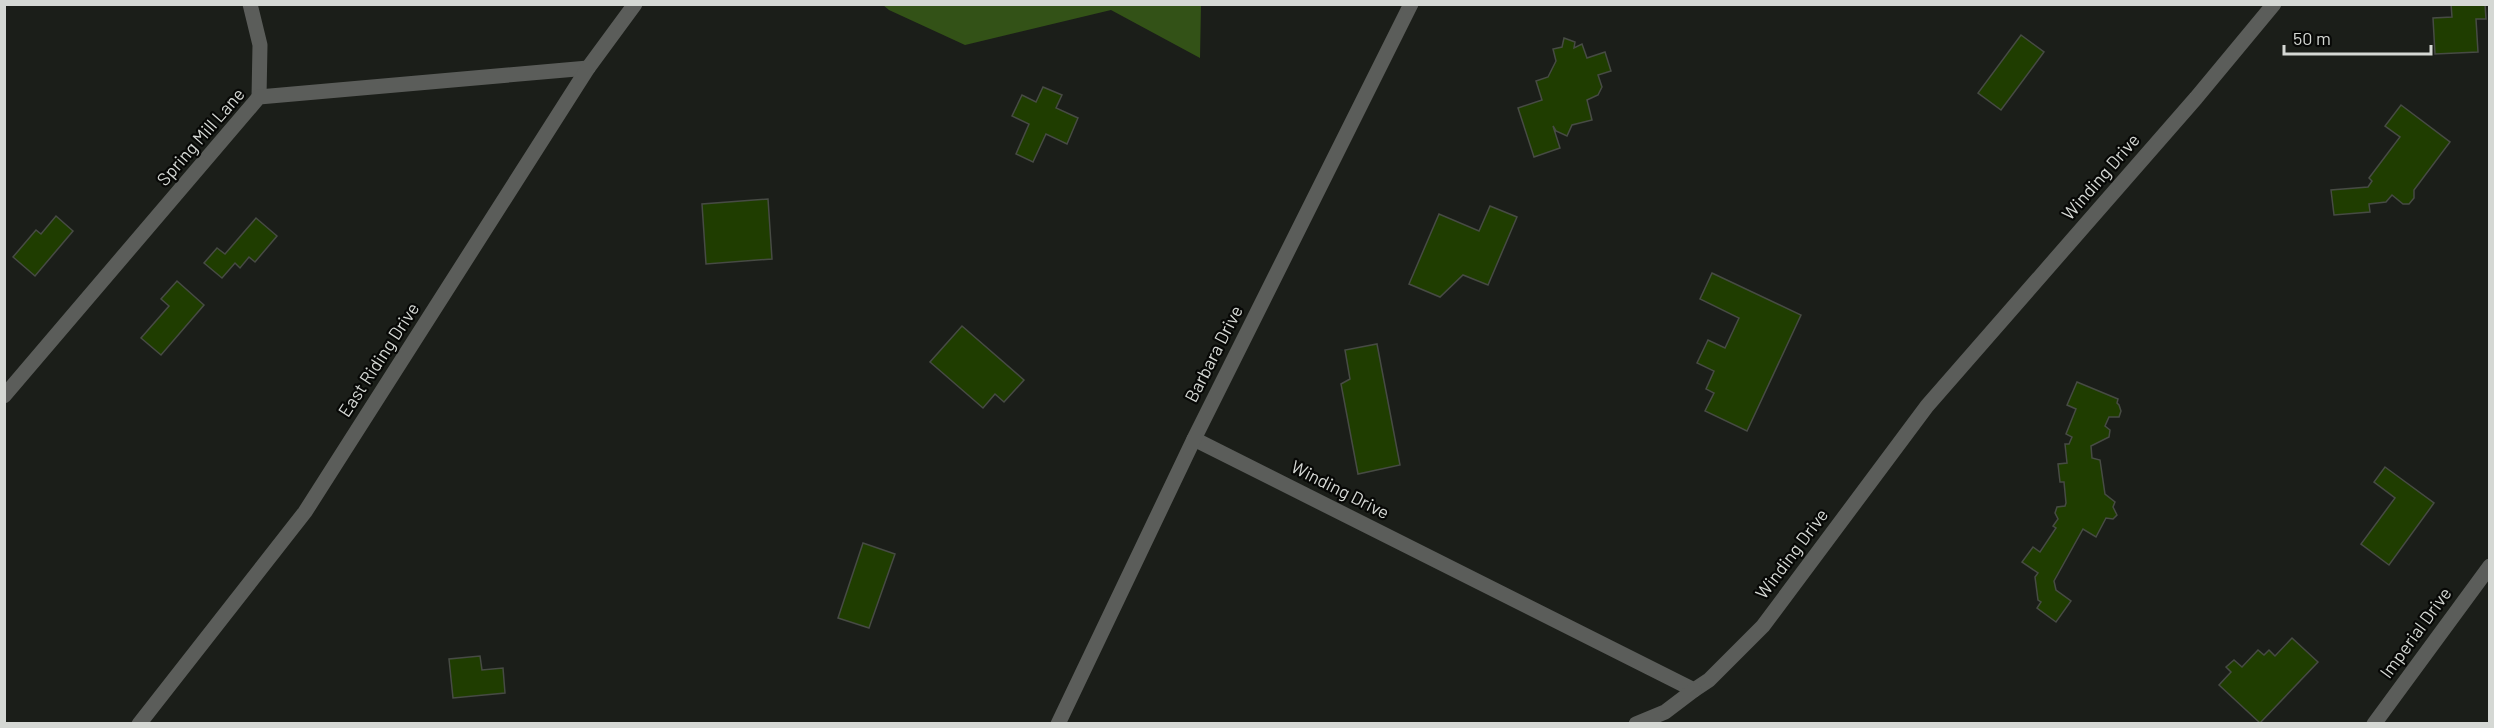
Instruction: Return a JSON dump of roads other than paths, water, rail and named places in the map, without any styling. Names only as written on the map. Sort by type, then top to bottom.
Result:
[{"type":"street","points":[[249,4],[260,45],[259,97]]},
{"type":"street","name":"East Riding Drive","points":[[139,723],[305,512],[588,68],[634,4]]},
{"type":"street","name":"Barbara Drive","points":[[1058,723],[1194,439],[1411,4]]},
{"type":"street","name":"Winding Drive","points":[[1194,439],[1694,690],[1709,680],[1763,626],[1927,406],[2196,98],[2274,4]]},
{"type":"street","name":"Spring Mill Lane","points":[[4,396],[259,97],[588,68]]},
{"type":"street","name":"Imperial Drive","points":[[2374,723],[2490,566]]},
{"type":"street","points":[[1636,723],[1665,712],[1694,690]]}]
